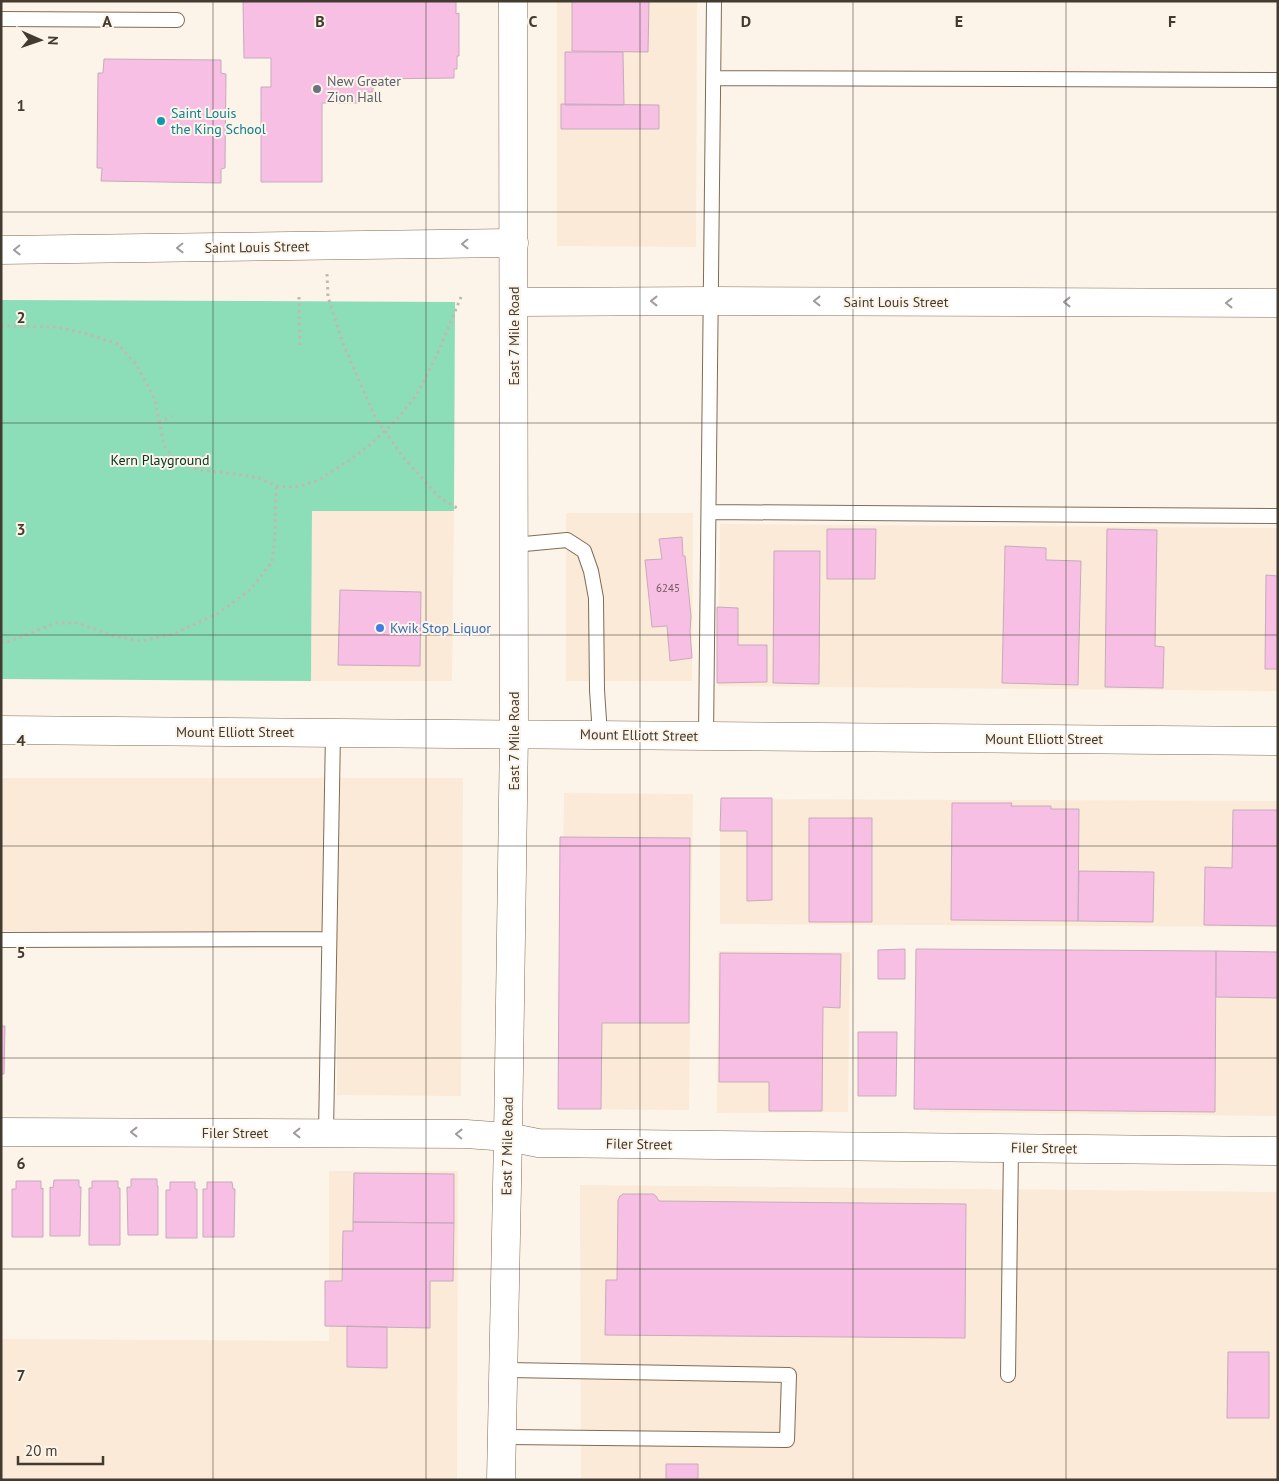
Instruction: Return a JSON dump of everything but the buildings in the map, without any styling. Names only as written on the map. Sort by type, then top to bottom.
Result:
[{"type":"street","name":"East 7 Mile Road","points":[[501,1480],[514,734],[513,1]]},
{"type":"street","name":"Saint Louis Street","points":[[1,250],[514,243]]},
{"type":"street","name":"Saint Louis Street","points":[[514,302],[1278,303]]},
{"type":"street","name":"Mount Elliott Street","points":[[1,730],[1278,741]]},
{"type":"street","name":"Filer Street","points":[[1,1132],[466,1134],[508,1137],[538,1143],[1278,1151]]},
{"type":"lane","points":[[706,736],[714,1]]},
{"type":"lane","points":[[1,19],[178,20]]},
{"type":"lane","points":[[714,78],[1278,80]]},
{"type":"lane","points":[[709,512],[1278,516]]},
{"type":"lane","points":[[514,545],[567,540],[584,551],[591,571],[596,598],[597,690],[600,735]]},
{"type":"lane","points":[[326,1133],[333,732]]},
{"type":"lane","points":[[1,940],[329,939]]},
{"type":"lane","points":[[1008,1375],[1011,1148]]},
{"type":"lane","points":[[501,1437],[788,1440],[789,1375],[502,1370]]},
{"type":"path","points":[[326,246],[328,297],[344,346],[375,418],[403,457],[439,497],[460,510]]},
{"type":"path","points":[[299,297],[300,349]]},
{"type":"path","points":[[1,326],[55,327],[84,333],[118,344],[136,364],[155,400],[164,446],[178,463],[200,470],[259,478],[276,486],[296,487],[319,480],[358,454],[398,418],[416,396],[437,355],[461,298]]},
{"type":"path","points":[[159,422],[172,416]]},
{"type":"path","points":[[1,642],[5,643],[56,623],[78,623],[113,636],[141,641],[174,634],[219,613],[251,590],[272,562],[275,536],[276,486]]},
{"type":"shaded area","points":[[557,1],[697,1],[696,247],[557,246]]},
{"type":"shaded area","points":[[312,510],[454,511],[452,681],[311,681]]},
{"type":"shaded area","points":[[566,513],[693,513],[692,681],[566,681]]},
{"type":"shaded area","points":[[720,524],[1278,528],[1278,691],[718,686]]},
{"type":"shaded area","points":[[1,778],[463,778],[461,1096],[337,1095],[337,935],[1,931]]},
{"type":"shaded area","points":[[564,793],[693,794],[689,1110],[560,1109]]},
{"type":"shaded area","points":[[720,799],[1278,801],[1278,927],[720,924]]},
{"type":"shaded area","points":[[718,951],[850,952],[848,1112],[717,1113]]},
{"type":"shaded area","points":[[932,954],[1278,957],[1278,1116],[930,1112]]},
{"type":"shaded area","points":[[329,1171],[458,1171],[457,1480],[1,1480],[1,1339],[329,1341]]},
{"type":"shaded area","points":[[580,1185],[1278,1192],[1278,1480],[581,1480]]},
{"type":"green space","name":"Kern Playground","points":[[1,300],[455,302],[454,511],[312,511],[311,681],[1,679]]},
{"type":"place","name":"New Greater Zion Hall","points":[[317,89]]},
{"type":"place","name":"Saint Louis the King School","points":[[161,121]]},
{"type":"place","name":"Kwik Stop Liquor","points":[[380,628]]}]
